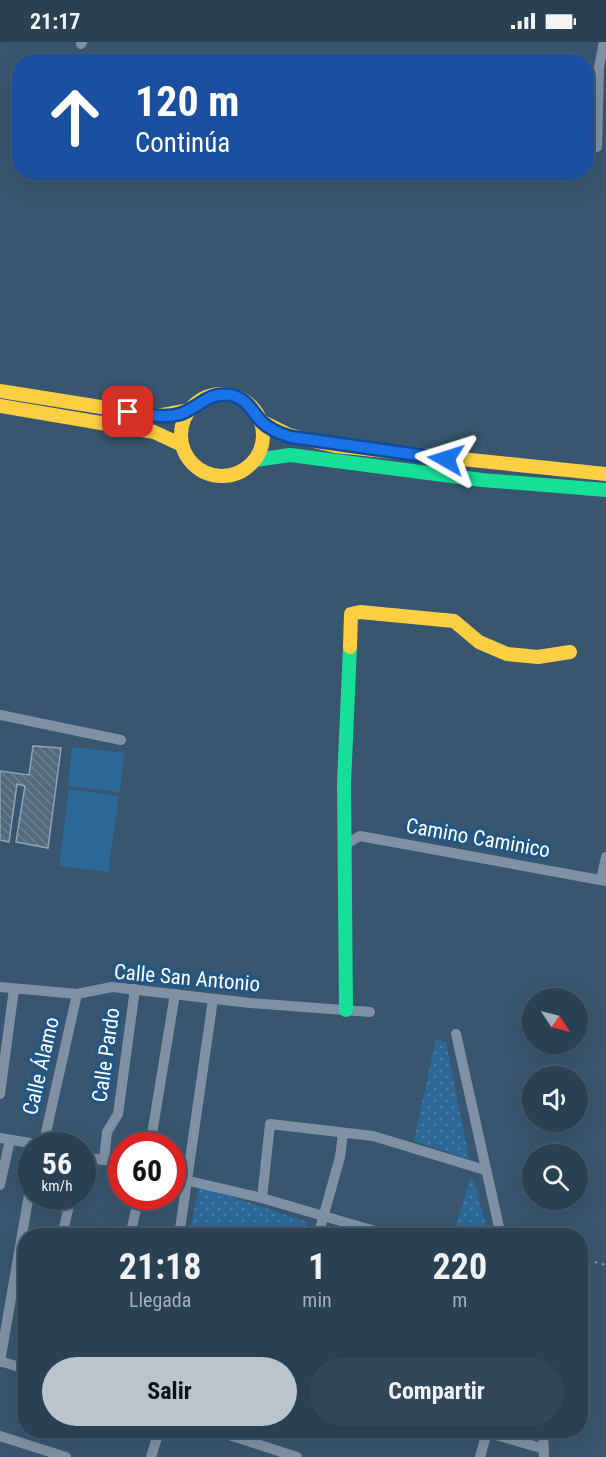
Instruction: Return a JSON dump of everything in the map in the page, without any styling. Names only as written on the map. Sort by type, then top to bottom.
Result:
[{"type":"main road","points":[[0,391],[158,416],[190,410],[207,397],[229,395],[248,404],[261,421],[282,434],[304,441],[427,458],[606,474]]},
{"type":"main road","points":[[0,406],[154,432],[182,445]]},
{"type":"main road","points":[[190,410],[181,430],[182,445],[194,465],[214,476],[237,474],[255,460],[290,454],[434,474],[606,490]]},
{"type":"main road","points":[[255,460],[263,437],[261,421]]},
{"type":"main road","points":[[346,1010],[345,845],[351,614],[360,612],[454,621],[468,638],[506,655],[548,658],[570,652]]},
{"type":"street","points":[[597,147],[599,67],[604,42]]},
{"type":"street","points":[[0,715],[121,740]]},
{"type":"street","name":"Camino Caminico","points":[[345,845],[360,836],[603,881]]},
{"type":"street","points":[[603,881],[606,857]]},
{"type":"street","name":"Calle San Antonio","points":[[0,987],[77,994],[112,987],[213,999],[370,1012]]},
{"type":"street","points":[[0,1094],[14,989]]},
{"type":"street","name":"Calle Pardo","points":[[96,1159],[107,1160],[107,1132],[118,1114],[135,989]]},
{"type":"street","name":"Calle Álamo","points":[[48,1132],[77,994]]},
{"type":"street","points":[[152,1132],[175,994]]},
{"type":"street","points":[[180,1228],[213,999]]},
{"type":"street","points":[[456,1034],[499,1228]]},
{"type":"street","points":[[262,1198],[270,1124],[373,1136],[485,1170]]},
{"type":"street","points":[[320,1228],[340,1157],[343,1133]]},
{"type":"street","points":[[0,1185],[5,1139]]},
{"type":"street","points":[[187,1178],[365,1228]]},
{"type":"street","points":[[21,1228],[25,1210]]},
{"type":"street","points":[[64,1228],[68,1210]]},
{"type":"street","points":[[132,1228],[136,1210]]},
{"type":"street","points":[[18,1245],[0,1361],[18,1367]]},
{"type":"street","points":[[0,1436],[66,1457]]},
{"type":"street","points":[[152,1457],[157,1438]]},
{"type":"street","points":[[235,1438],[275,1454],[297,1457]]},
{"type":"street","points":[[480,1457],[483,1438]]},
{"type":"street","points":[[501,1438],[544,1453],[543,1438]]},
{"type":"path","points":[[588,1260],[606,1265]]},
{"type":"shaded area","points":[[72,747],[124,753],[120,792],[68,786]]},
{"type":"shaded area","points":[[69,789],[119,796],[108,872],[59,866]]},
{"type":"shaded area","points":[[436,1038],[446,1043],[469,1159],[414,1141]]},
{"type":"shaded area","points":[[470,1179],[474,1181],[487,1228],[455,1228]]},
{"type":"shaded area","points":[[199,1186],[307,1222],[306,1228],[191,1228]]},
{"type":"building","points":[[33,746],[61,748],[48,848],[16,842],[25,786],[17,784],[9,842],[0,840],[0,771],[29,775]]},
{"type":"traffic: fast","points":[[255,460],[290,455],[482,480],[606,490]]},
{"type":"traffic: fast","points":[[346,1010],[344,783],[350,647]]},
{"type":"traffic: slow","points":[[0,391],[157,416],[190,410]]},
{"type":"traffic: slow","points":[[222,394],[238,397],[251,406],[260,419],[263,435],[260,451],[251,464],[238,473],[222,476],[206,473],[193,464],[184,451],[181,435],[184,419],[193,406],[206,397],[222,394]]},
{"type":"traffic: slow","points":[[0,406],[154,432],[182,445]]},
{"type":"traffic: slow","points":[[261,421],[289,435],[335,446],[606,474]]},
{"type":"traffic: slow","points":[[350,647],[351,614],[360,612],[454,621],[479,642],[507,654],[538,657],[570,652]]},
{"type":"route","points":[[128,412],[158,416],[174,415],[190,410],[207,397],[229,395],[248,404],[258,414],[261,421],[272,429],[304,441],[446,459]]}]
